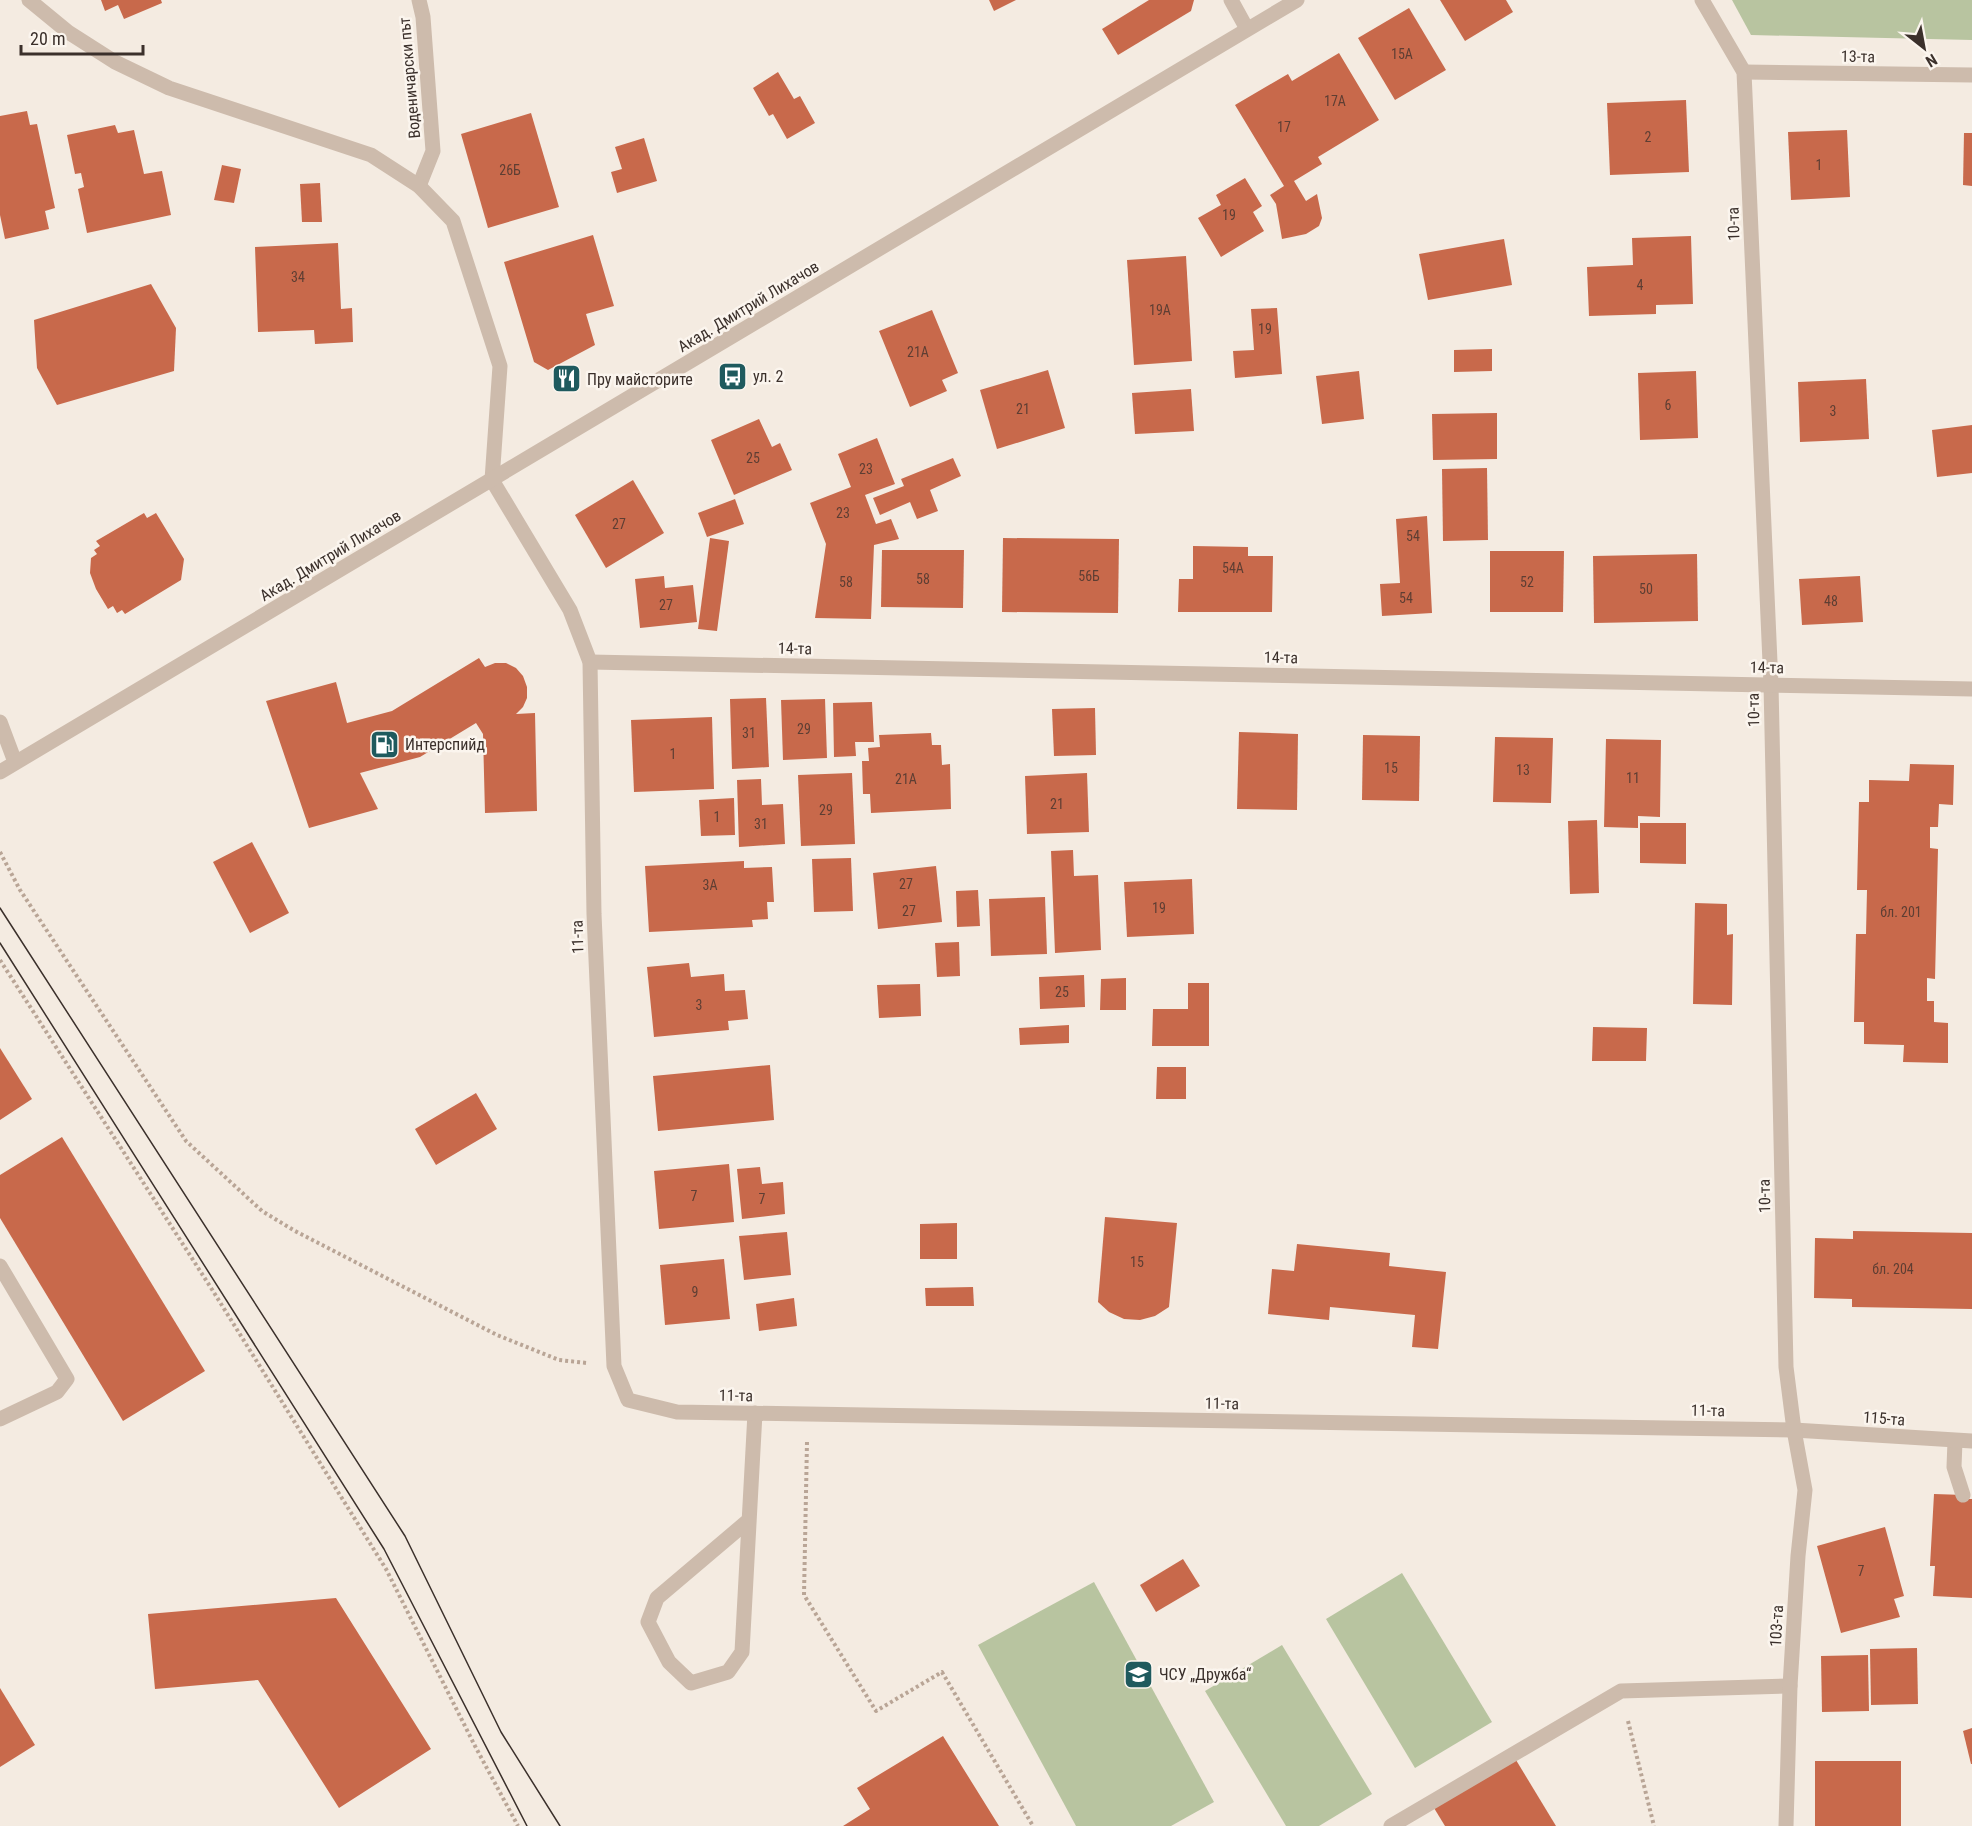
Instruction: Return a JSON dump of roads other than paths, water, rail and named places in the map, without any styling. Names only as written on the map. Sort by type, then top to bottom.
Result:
[{"type":"street","points":[[30,0],[68,32],[115,62],[160,84],[371,155],[419,186],[453,221],[500,366],[492,480]]},
{"type":"street","name":"Воденичарски път","points":[[418,0],[423,17],[433,151],[419,186]]},
{"type":"street","points":[[1231,0],[1247,29]]},
{"type":"street","name":"Акад. Дмитрий Лихачов","points":[[0,772],[1297,0]]},
{"type":"street","name":"10-та","points":[[1702,0],[1744,72],[1771,685],[1786,1367],[1794,1430]]},
{"type":"street","name":"13-та","points":[[1744,72],[1972,75]]},
{"type":"street","name":"11-та","points":[[492,480],[570,610],[590,662],[594,914],[614,1366],[628,1400],[677,1412],[1794,1430]]},
{"type":"street","name":"14-та","points":[[590,662],[1972,689]]},
{"type":"street","points":[[0,722],[15,762]]},
{"type":"street","points":[[0,1266],[67,1379],[57,1392],[0,1419]]},
{"type":"street","points":[[749,1520],[657,1599],[648,1622],[669,1662],[691,1683],[728,1672],[742,1652],[755,1413]]},
{"type":"street","name":"115-та","points":[[1794,1430],[1972,1442]]},
{"type":"street","name":"103-та","points":[[1786,1826],[1790,1686],[1798,1556],[1805,1490],[1794,1430]]},
{"type":"street","points":[[1955,1441],[1954,1467],[1963,1495]]},
{"type":"street","points":[[1391,1826],[1621,1691],[1790,1686]]},
{"type":"tram line","points":[[0,908],[405,1536],[501,1732],[560,1826]]},
{"type":"tram line","points":[[0,943],[384,1549],[527,1826]]},
{"type":"place","name":"ул. 2","points":[[732,376]]},
{"type":"place","name":"Пру майсторите","points":[[566,379]]},
{"type":"place","name":"Интерспийд","points":[[384,744]]},
{"type":"place","name":"ЧСУ „Дружба“","points":[[1138,1674]]}]
